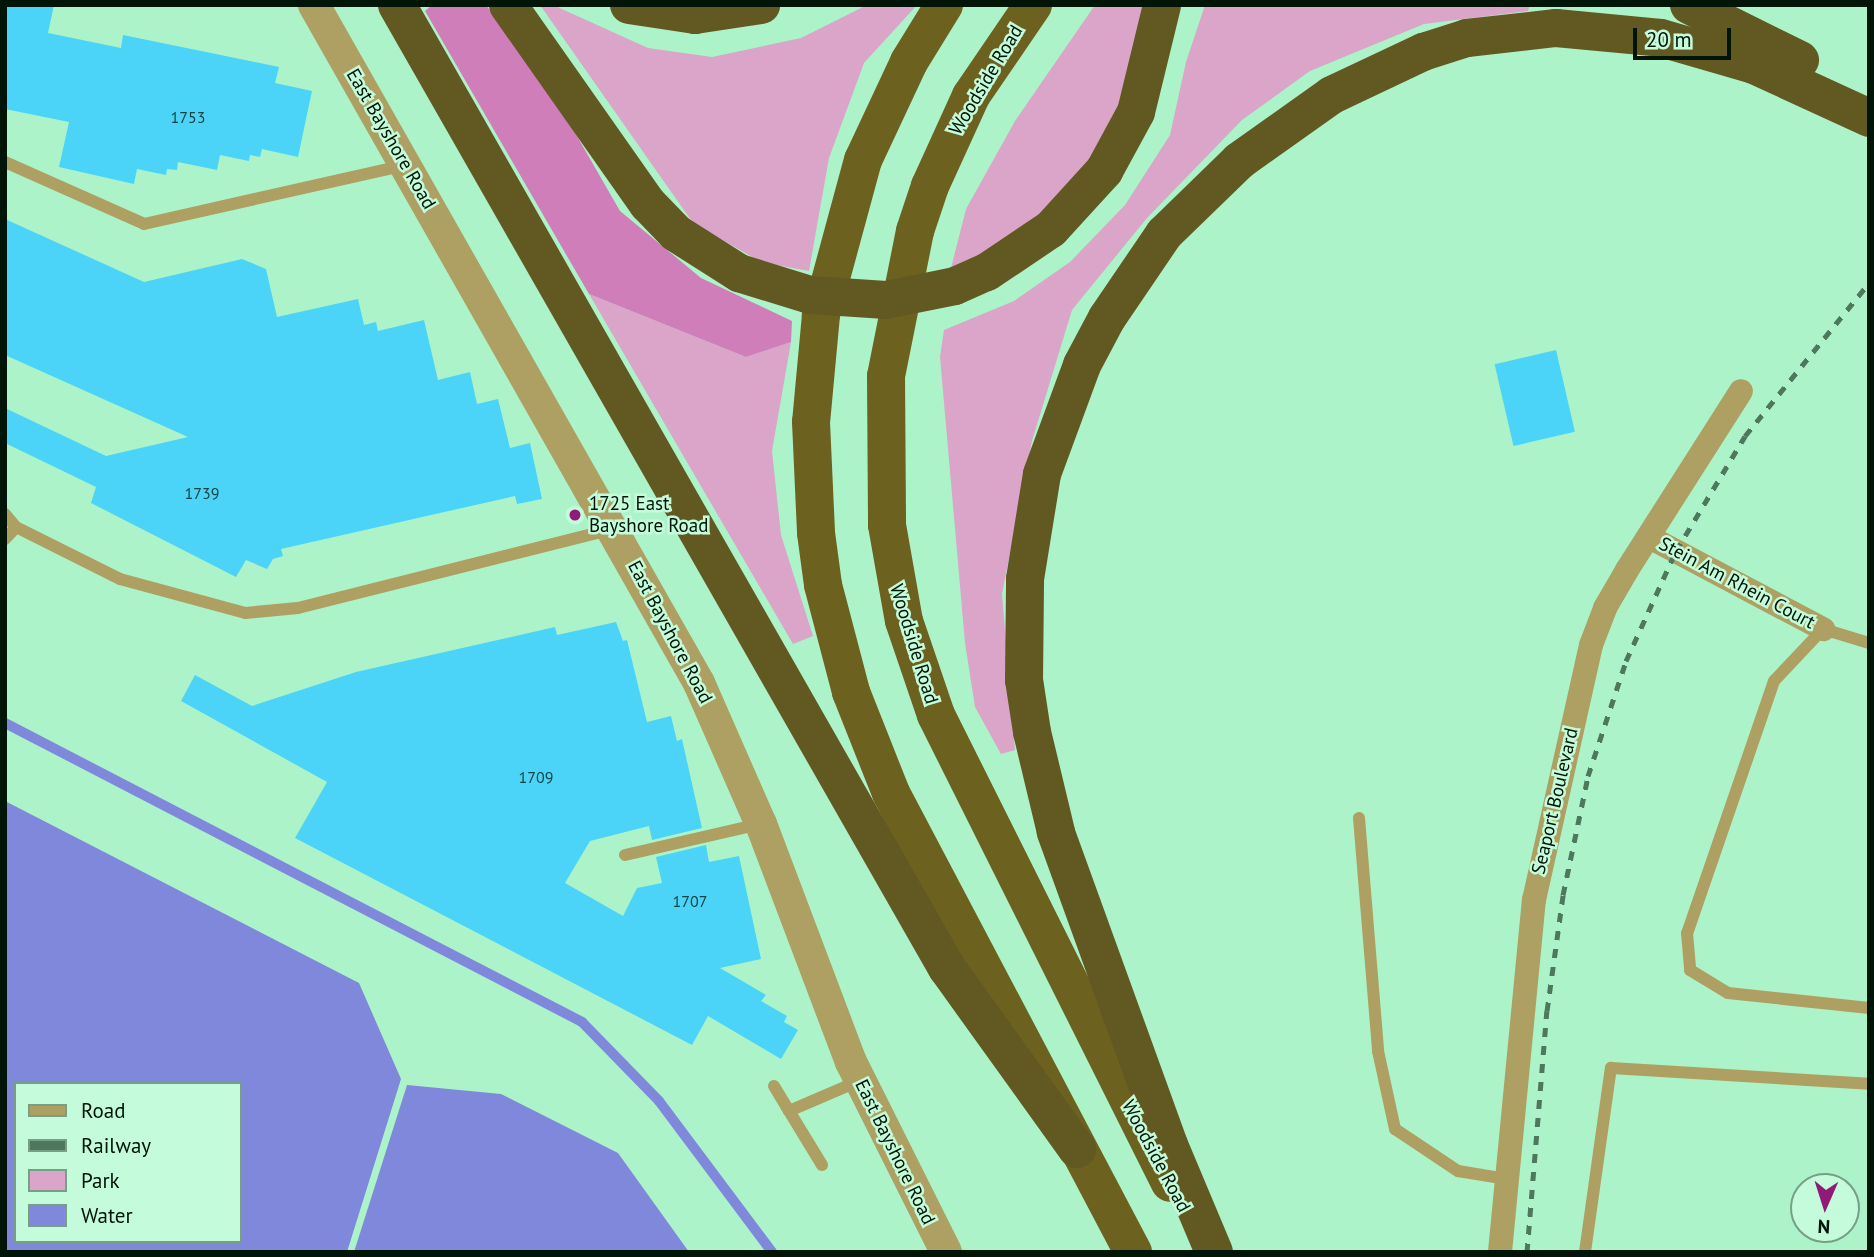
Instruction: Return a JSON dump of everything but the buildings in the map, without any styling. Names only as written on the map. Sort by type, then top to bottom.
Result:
[{"type":"highway","points":[[397,5],[947,968],[1077,1149]]},
{"type":"highway","points":[[508,5],[648,204],[676,233],[740,273],[810,295],[886,300],[955,286],[987,272],[1051,229],[1104,171],[1136,112],[1162,5]]},
{"type":"highway","points":[[628,5],[695,15],[761,5]]},
{"type":"highway","points":[[944,5],[909,62],[863,160],[832,264],[814,370],[816,533],[834,639],[869,741],[915,841],[1133,1252]]},
{"type":"highway","name":"Woodside Road","points":[[1033,5],[998,53],[949,140],[930,186],[902,281],[889,352],[883,424],[894,573],[919,669],[956,763],[1208,1252]]},
{"type":"highway","points":[[1689,5],[1869,93]]},
{"type":"highway","points":[[1214,1252],[1169,1145],[1056,832],[1032,733],[1024,680],[1025,579],[1042,474],[1082,365],[1107,318],[1164,234],[1239,161],[1332,95],[1423,52],[1467,38],[1556,28],[1661,38],[1754,65],[1869,118]]},
{"type":"street","name":"East Bayshore Road","points":[[314,5],[615,529],[699,683],[761,824],[860,1081],[946,1252]]},
{"type":"street","name":"Seaport Boulevard","points":[[1500,1252],[1525,974],[1546,831],[1591,645],[1605,608],[1741,391]]},
{"type":"street","name":"Stein Am Rhein Court","points":[[1651,538],[1823,629]]},
{"type":"lane","points":[[5,162],[144,224],[406,165]]},
{"type":"lane","points":[[5,514],[16,527],[120,579],[245,612],[298,608],[615,529]]},
{"type":"lane","points":[[5,539],[16,527]]},
{"type":"lane","points":[[1869,643],[1823,629],[1774,681],[1687,933],[1690,970],[1728,993],[1869,1009]]},
{"type":"lane","points":[[1359,818],[1378,1051],[1395,1129],[1458,1171],[1507,1179]]},
{"type":"lane","points":[[625,855],[761,824]]},
{"type":"lane","points":[[1585,1252],[1611,1068],[1869,1084]]},
{"type":"lane","points":[[789,1111],[860,1081]]},
{"type":"lane","points":[[774,1086],[822,1165]]},
{"type":"green space","points":[[540,5],[553,5],[648,48],[712,57],[801,38],[867,5],[917,5],[864,63],[829,158],[809,271],[761,262],[693,223]]},
{"type":"green space","points":[[1095,5],[1151,5],[1119,130],[1005,251],[950,272],[966,209],[1015,121]]},
{"type":"green space","points":[[1205,5],[1530,5],[1528,11],[1424,24],[1310,71],[1242,120],[1147,218],[1072,310],[1032,441],[1002,594],[1015,750],[1001,754],[975,707],[965,643],[940,357],[944,330],[1014,301],[1070,262],[1125,205],[1170,135],[1186,62]]},
{"type":"green space","points":[[589,294],[746,357],[791,342],[772,451],[781,535],[813,636],[793,644]]},
{"type":"shaded area","points":[[432,5],[486,5],[570,124],[620,211],[701,278],[792,321],[791,342],[746,357],[589,294],[425,11]]},
{"type":"water","points":[[5,801],[359,983],[401,1079],[347,1252],[5,1252]]},
{"type":"water","points":[[407,1085],[501,1094],[618,1153],[689,1252],[354,1252]]},
{"type":"waterway","points":[[5,723],[582,1022],[659,1101],[772,1252]]},
{"type":"railway","points":[[1527,1252],[1547,1011],[1563,895],[1588,776],[1626,661],[1676,551],[1745,436],[1869,283]]},
{"type":"place","name":"1725 East Bayshore Road","points":[[575,515]]}]
